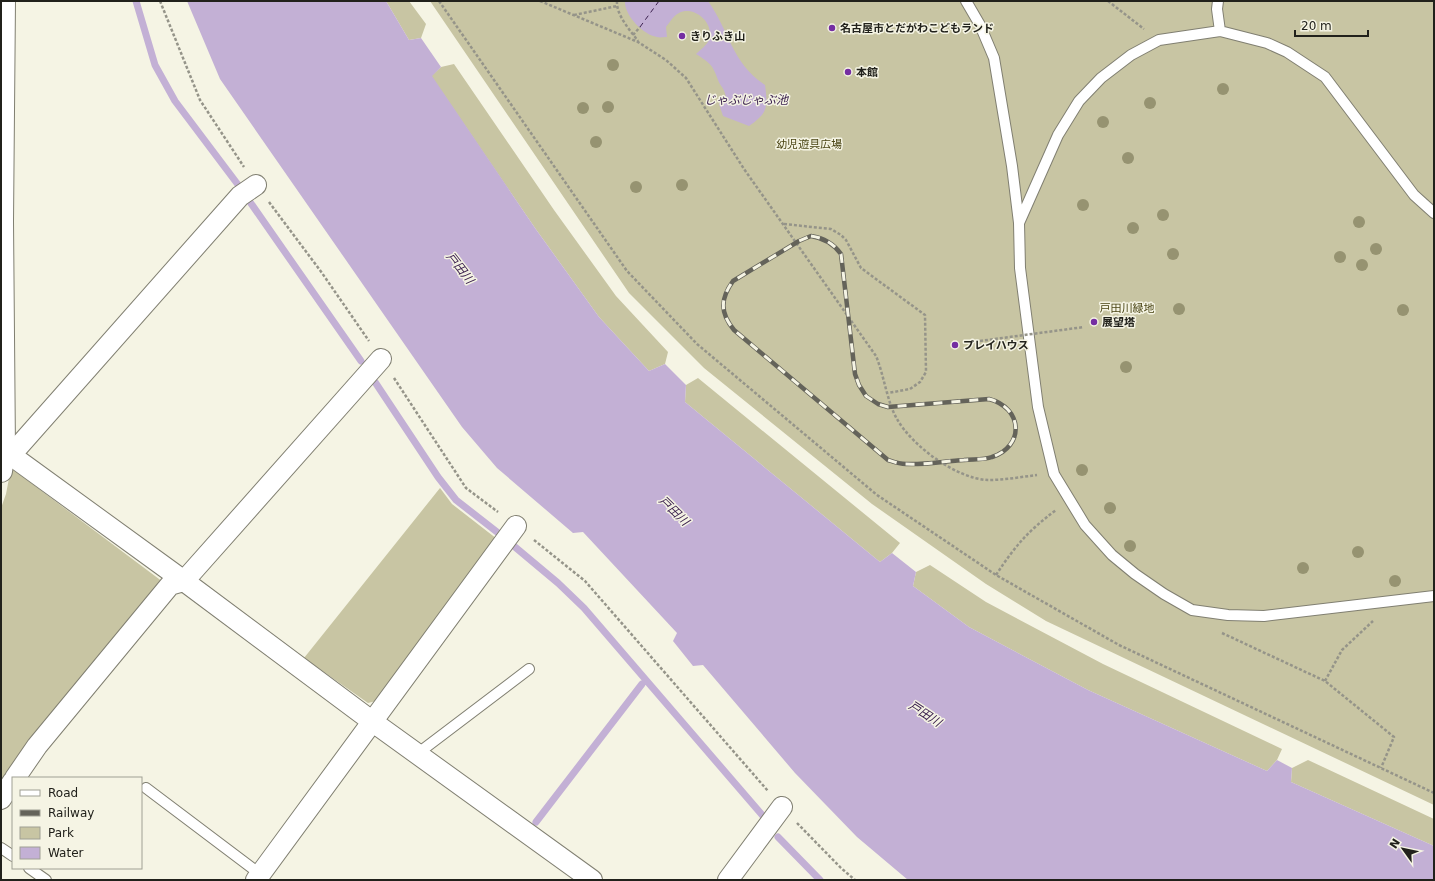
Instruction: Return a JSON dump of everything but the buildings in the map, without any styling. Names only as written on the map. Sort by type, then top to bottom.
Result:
[{"type":"main road","points":[[4,1],[2,40],[4,456]]},
{"type":"street","points":[[256,184],[240,196],[4,456],[184,581],[373,722],[592,880]]},
{"type":"street","points":[[16,777],[37,746],[170,585],[184,581],[381,359]]},
{"type":"street","points":[[258,877],[516,526]]},
{"type":"street","points":[[1,799],[12,782]]},
{"type":"street","points":[[728,880],[782,807]]},
{"type":"lane","points":[[966,1],[980,25],[994,58],[1012,166],[1018,223],[1020,268],[1038,407],[1054,474],[1085,525],[1112,555],[1158,590],[1192,610],[1264,616],[1434,596]]},
{"type":"lane","points":[[1218,1],[1217,9],[1220,31]]},
{"type":"lane","points":[[1018,223],[1058,135],[1080,101],[1107,73],[1131,55],[1159,40],[1220,31],[1267,43],[1287,52],[1325,77],[1414,195],[1434,214]]},
{"type":"lane","points":[[417,754],[529,669]]},
{"type":"lane","points":[[146,788],[258,877]]},
{"type":"lane","points":[[1,848],[12,855]]},
{"type":"lane","points":[[30,869],[46,880]]},
{"type":"path","points":[[160,1],[200,100],[256,184],[322,273],[381,359],[466,488],[585,581],[782,807],[841,868],[855,880]]},
{"type":"path","points":[[439,1],[627,271],[697,344],[877,495],[996,575],[1119,645],[1434,793]]},
{"type":"path","points":[[540,1],[638,42],[666,60],[686,78],[744,169],[876,356],[896,418],[905,432],[924,450],[948,466],[967,475],[987,480],[1054,474]]},
{"type":"path","points":[[617,1],[616,6],[638,42]]},
{"type":"path","points":[[1108,1],[1159,40]]},
{"type":"path","points":[[574,15],[616,6]]},
{"type":"path","points":[[633,35],[640,27]]},
{"type":"path","points":[[783,224],[831,229],[841,235],[846,240],[861,268],[925,315],[926,372],[920,382],[910,389],[888,393]]},
{"type":"path","points":[[980,341],[1084,327]]},
{"type":"path","points":[[996,575],[1015,547],[1037,524],[1069,500]]},
{"type":"path","points":[[1325,681],[1342,650],[1399,599]]},
{"type":"path","points":[[1192,610],[1223,634],[1325,681],[1394,737],[1381,768]]},
{"type":"green space","points":[[386,1],[409,1],[426,24],[421,38],[409,40]]},
{"type":"green space","name":"戸田川緑地","points":[[430,1],[1434,1],[1434,805],[1046,621],[986,584],[872,504],[704,368],[629,293]]},
{"type":"green space","points":[[454,64],[554,210],[616,296],[668,352],[665,364],[649,371],[599,317],[535,228],[431,76],[441,67]]},
{"type":"green space","points":[[698,378],[900,543],[892,553],[880,562],[685,402],[686,385]]},
{"type":"green space","points":[[11,468],[163,582],[1,788],[1,508],[6,494]]},
{"type":"green space","points":[[440,488],[452,504],[497,539],[376,701],[368,703],[304,658]]},
{"type":"green space","points":[[930,565],[986,602],[1103,664],[1282,749],[1277,760],[1267,771],[1088,690],[969,627],[913,586],[916,572]]},
{"type":"green space","points":[[1308,760],[1434,819],[1434,846],[1291,782],[1292,768]]},
{"type":"water","name":"戸田川","points":[[187,1],[386,1],[409,40],[421,38],[441,67],[432,76],[535,228],[599,317],[649,371],[665,364],[686,385],[685,402],[880,562],[892,553],[916,572],[913,586],[969,627],[1088,690],[1267,771],[1277,760],[1292,768],[1291,782],[1434,846],[1434,880],[908,880],[857,837],[795,773],[703,665],[693,666],[673,641],[677,633],[583,532],[573,533],[497,468],[462,427],[220,79]]},
{"type":"water","name":"じゃぶじゃぶ池","points":[[625,1],[708,1],[745,67],[765,85],[766,104],[760,117],[749,126],[723,116],[719,104],[726,97],[724,91],[713,68],[708,62],[696,54],[708,42],[710,34],[709,27],[702,17],[691,11],[679,13],[673,17],[666,27],[667,37],[658,37],[646,32],[635,24],[628,12]]},
{"type":"waterway","points":[[136,1],[155,65],[175,101],[239,186]]},
{"type":"waterway","points":[[250,202],[361,361]]},
{"type":"waterway","points":[[375,382],[438,477],[456,500],[497,532]]},
{"type":"waterway","points":[[515,547],[558,583],[584,608],[763,816]]},
{"type":"waterway","points":[[536,822],[642,684]]},
{"type":"waterway","points":[[778,837],[820,880]]},
{"type":"ferry route","points":[[640,27],[659,1]]},
{"type":"railway","points":[[811,236],[828,242],[841,254],[855,374],[859,385],[866,396],[878,404],[888,407],[989,399],[1008,410],[1014,418],[1016,427],[1015,436],[1010,445],[1003,452],[986,459],[913,464],[903,464],[888,460],[734,330],[726,318],[723,306],[726,294],[733,281],[799,241],[811,236]]},
{"type":"place","name":"名古屋市とだがわこどもランド","points":[[832,28]]},
{"type":"place","name":"きりふき山","points":[[682,36]]},
{"type":"place","name":"本館","points":[[848,72]]},
{"type":"place","name":"展望塔","points":[[1094,322]]},
{"type":"place","name":"プレイハウス","points":[[955,345]]},
{"type":"park label","name":"幼児遊具広場","points":[[809,144]]}]
